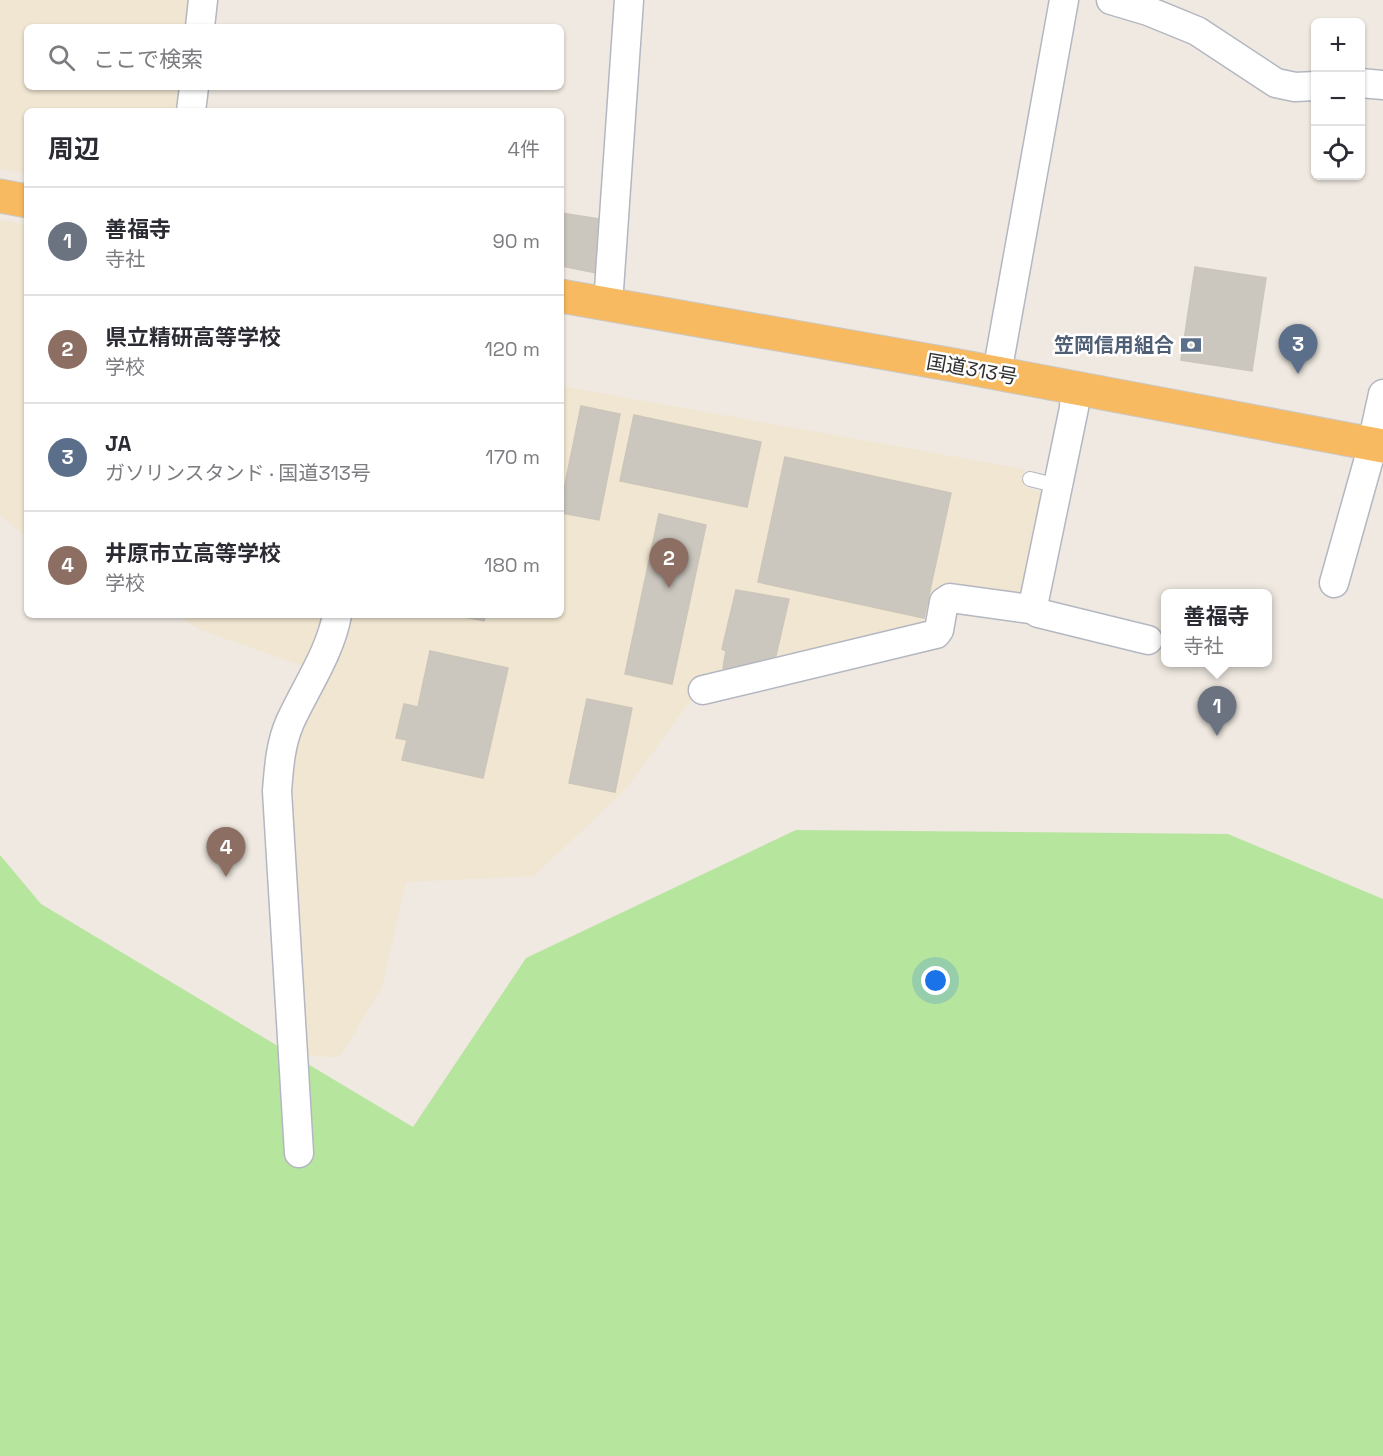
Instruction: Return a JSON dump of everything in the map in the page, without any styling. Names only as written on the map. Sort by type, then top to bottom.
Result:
[{"type":"highway","points":[[0,196],[24,200]]},
{"type":"highway","name":"国道313号","points":[[564,297],[997,373],[1378,445]]},
{"type":"street","points":[[200,24],[203,0]]},
{"type":"street","points":[[608,304],[629,0]]},
{"type":"street","points":[[997,373],[1064,0]]},
{"type":"street","points":[[1111,0],[1148,11],[1197,31],[1276,83],[1295,87],[1311,86]]},
{"type":"street","points":[[1365,83],[1383,85]]},
{"type":"street","points":[[191,108],[194,90]]},
{"type":"street","points":[[1031,608],[1074,408],[1075,388]]},
{"type":"street","points":[[1335,583],[1378,445],[1383,394]]},
{"type":"street","points":[[703,690],[936,634],[939,630],[944,602],[950,598],[1031,608],[1038,613],[1148,640]]},
{"type":"street","points":[[299,1153],[277,792],[280,756],[289,724],[334,633],[336,618]]},
{"type":"lane","points":[[1030,479],[1058,486]]},
{"type":"shaded area","points":[[0,0],[196,0],[193,24],[24,24],[24,90],[186,90],[184,108],[24,108],[24,173],[0,169]]},
{"type":"shaded area","points":[[0,220],[24,224],[24,535],[0,515]]},
{"type":"shaded area","points":[[564,387],[1024,469],[1024,486],[1045,494],[1025,599],[938,589],[932,627],[702,685],[627,788],[534,876],[406,882],[382,987],[340,1057],[306,1056],[285,794],[303,714],[346,618],[564,618]]},
{"type":"shaded area","points":[[180,618],[330,618],[308,668],[199,629]]},
{"type":"green space","points":[[796,830],[1228,834],[1383,899],[1383,1456],[0,1456],[0,855],[41,904],[413,1127],[526,958]]},
{"type":"building","points":[[564,213],[600,219],[596,238],[604,239],[597,273],[564,267]]},
{"type":"building","points":[[1195,267],[1266,278],[1252,371],[1181,360]]},
{"type":"building","points":[[581,406],[620,414],[599,520],[564,514],[564,489]]},
{"type":"building","points":[[634,415],[761,442],[747,507],[620,481]]},
{"type":"building","points":[[785,457],[951,493],[924,618],[758,582]]},
{"type":"building","points":[[659,514],[706,525],[672,684],[625,674]]},
{"type":"building","points":[[736,590],[789,599],[774,664],[761,669],[746,665],[744,673],[723,668],[726,651],[722,649]]},
{"type":"building","points":[[469,618],[485,618],[484,621]]},
{"type":"building","points":[[430,651],[508,668],[483,778],[402,760],[407,740],[396,738],[404,704],[418,707]]},
{"type":"building","points":[[587,699],[632,708],[615,792],[569,783]]},
{"type":"place","name":"笠岡信用組合","points":[[1191,345]]},
{"type":"place","name":"JA","points":[[1298,374]]},
{"type":"place","name":"県立精研高等学校","points":[[669,588]]},
{"type":"place","name":"善福寺","points":[[1217,736]]},
{"type":"place","name":"井原市立高等学校","points":[[226,877]]}]
